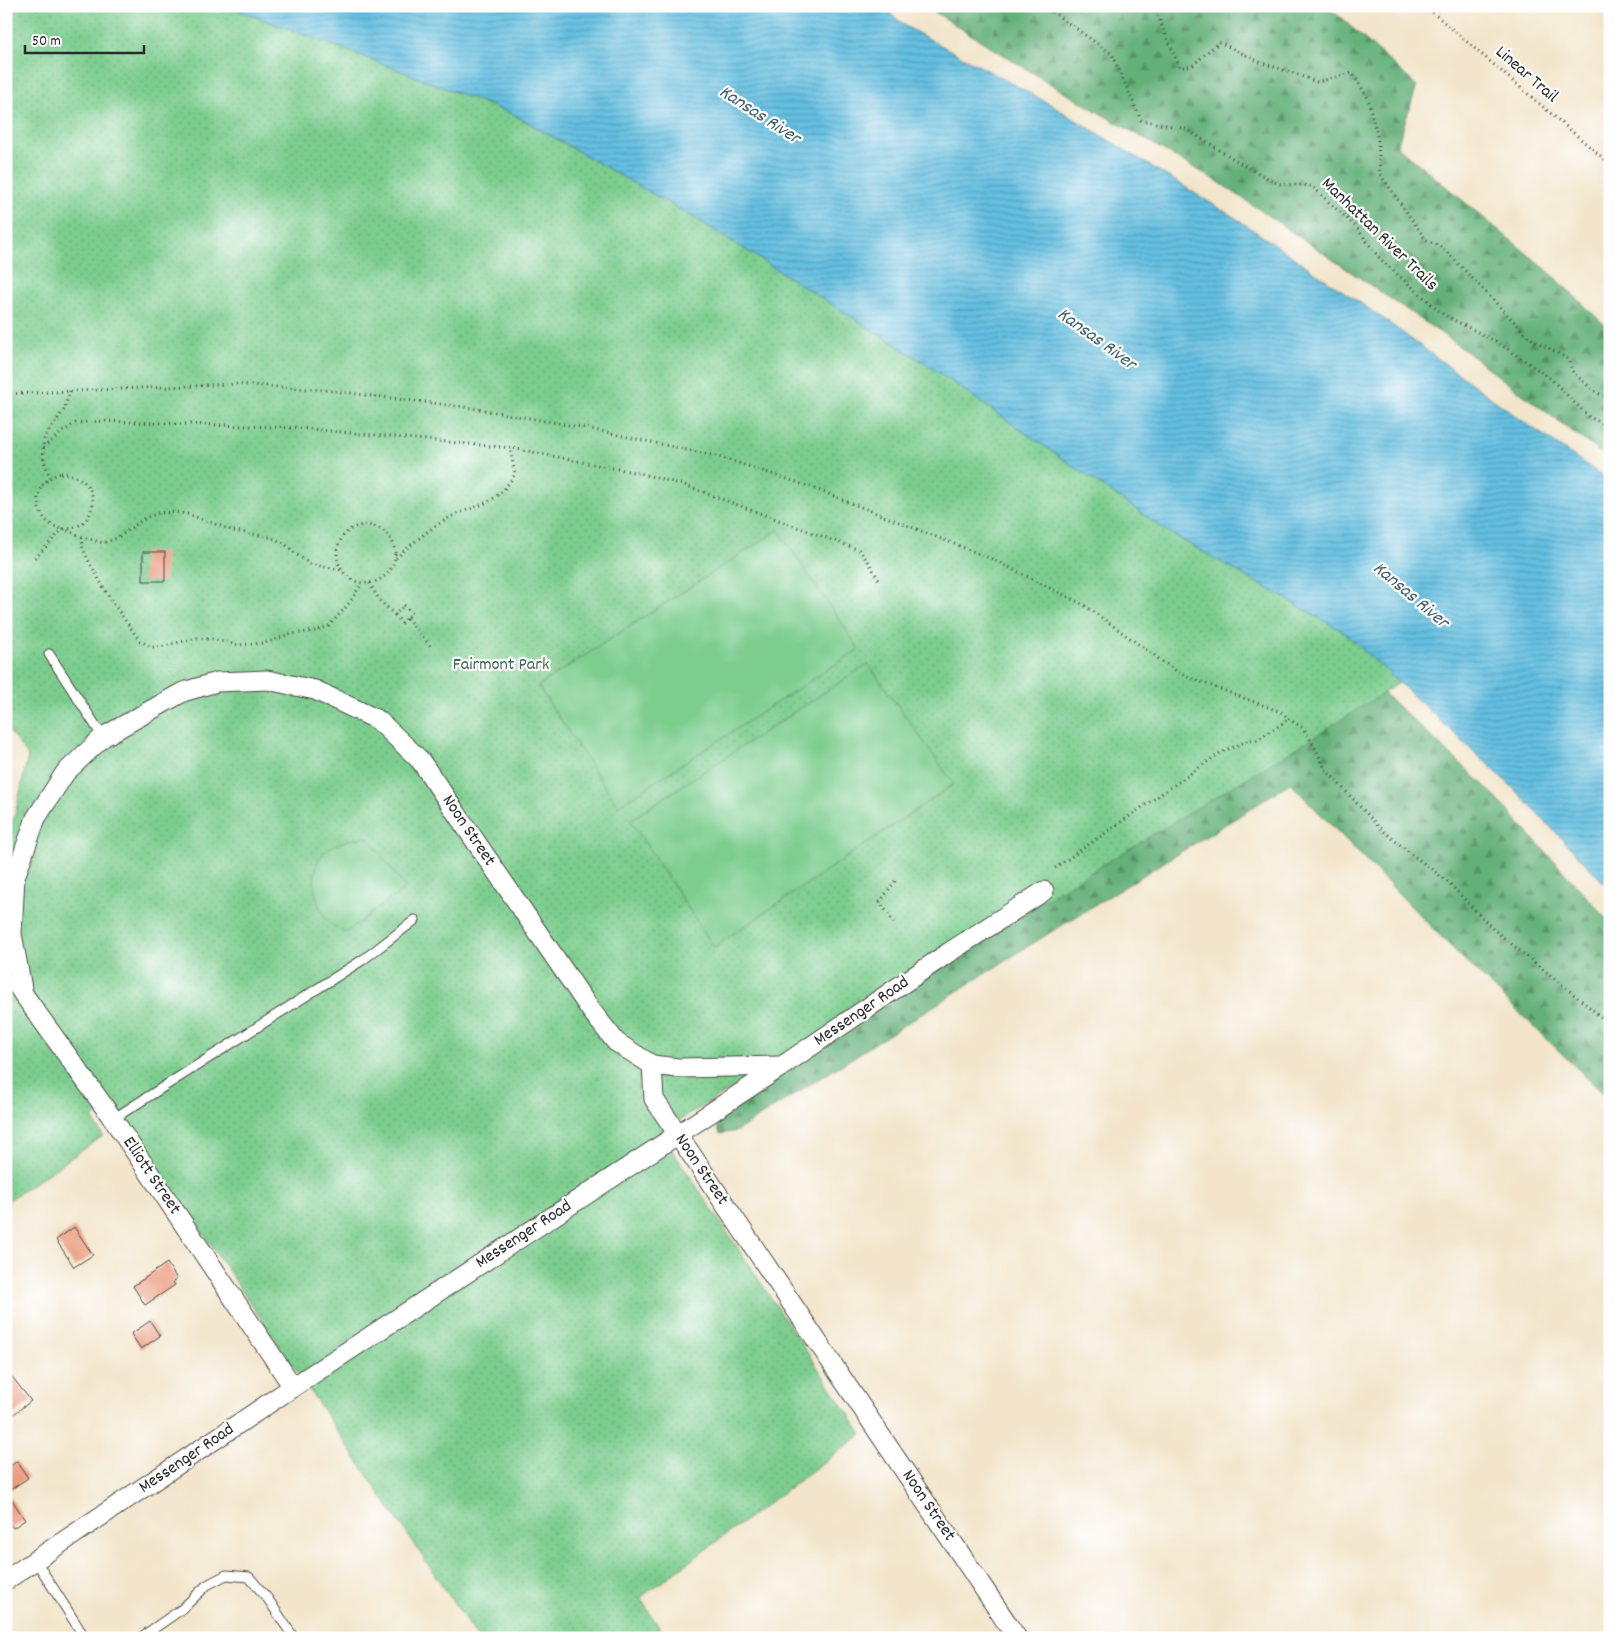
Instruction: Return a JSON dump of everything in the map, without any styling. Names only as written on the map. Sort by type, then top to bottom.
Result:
[{"type":"street","name":"Noon Street","points":[[22,994],[12,934],[15,877],[36,818],[65,774],[103,737],[183,692],[217,682],[267,680],[315,690],[378,720],[420,760],[590,1009],[616,1042],[652,1065],[654,1099],[1017,1638]]},
{"type":"street","name":"Messenger Road","points":[[6,1580],[293,1387],[782,1066],[948,953],[1044,891]]},
{"type":"street","name":"Elliott Street","points":[[6,968],[22,994],[113,1119],[293,1387]]},
{"type":"street","points":[[652,1065],[678,1068],[782,1066]]},
{"type":"lane","points":[[49,654],[103,737]]},
{"type":"lane","points":[[113,1119],[364,959],[416,920]]},
{"type":"lane","points":[[36,1561],[85,1638]]},
{"type":"lane","points":[[140,1638],[182,1609],[207,1585],[226,1574],[249,1577],[268,1599],[294,1638]]},
{"type":"path","name":"Manhattan River Trails","points":[[1044,6],[1112,54],[1141,120],[1186,129],[1245,166],[1279,184],[1312,186],[1356,227],[1380,259],[1444,315],[1497,342],[1550,378],[1589,417],[1610,427]]},
{"type":"path","name":"Manhattan River Trails","points":[[1155,6],[1180,68],[1193,65],[1219,42],[1262,63],[1293,72],[1317,82],[1352,73],[1368,98],[1378,140],[1380,174],[1426,240],[1443,248],[1530,338],[1568,359],[1573,373],[1597,393],[1610,398]]},
{"type":"path","name":"Linear Trail","points":[[1425,6],[1610,164]]},
{"type":"path","points":[[6,394],[234,384],[325,390],[472,408],[586,428],[720,457],[808,486],[992,558],[1084,605],[1180,674],[1281,712],[1303,728],[1316,749],[1325,769],[1380,828],[1410,854],[1446,880],[1493,929],[1610,1025]]},
{"type":"path","points":[[50,478],[44,461],[44,438],[64,410],[70,391]]},
{"type":"path","points":[[43,448],[76,423],[105,421],[299,428],[510,448],[643,474],[684,485],[859,550],[880,582]]},
{"type":"path","points":[[35,558],[63,529],[81,524],[88,518],[92,510],[93,500],[90,491],[79,477],[70,473],[61,473],[45,481],[37,498],[42,514],[54,527],[63,529],[103,543],[117,538],[145,518],[158,513],[173,512],[186,514],[234,531],[270,537],[284,543],[310,564],[341,570],[354,581],[370,583],[378,581],[389,572],[395,558],[442,521],[484,506],[497,497],[515,474],[510,448]]},
{"type":"path","points":[[341,570],[337,554],[342,538],[354,528],[363,526],[371,526],[384,532],[393,544],[395,558]]},
{"type":"path","points":[[83,537],[82,546],[87,558],[110,599],[140,641],[151,647],[160,647],[197,638],[212,639],[238,645],[256,644],[265,643],[291,634],[316,631],[329,626],[350,602],[362,583]]},
{"type":"path","points":[[370,583],[379,600],[394,615],[402,623],[412,613],[404,605],[394,615]]},
{"type":"path","points":[[407,618],[432,648]]},
{"type":"path","points":[[1055,868],[1220,752],[1249,740],[1257,740],[1289,719]]},
{"type":"path","points":[[894,881],[880,902],[896,926]]},
{"type":"green space","name":"Fairmont Park","points":[[6,6],[226,6],[513,114],[700,221],[920,360],[1170,533],[1344,632],[1399,683],[1293,750],[660,1132],[862,1434],[640,1598],[666,1638],[478,1638],[115,1104],[92,1118],[103,1136],[6,1202],[6,824],[14,819],[28,756],[6,727]]},
{"type":"green space","points":[[925,6],[1324,6],[1339,16],[1417,86],[1397,146],[1548,271],[1610,330],[1610,460],[1448,338],[1220,183],[1062,91]]},
{"type":"green space","points":[[778,530],[859,649],[618,806],[538,686]]},
{"type":"green space","points":[[868,664],[954,784],[714,947],[630,820]]},
{"type":"green space","points":[[1375,685],[1487,788],[1610,922],[1610,1100],[1451,947],[1290,783],[737,1131],[720,1134],[717,1126],[721,1116],[894,998]]},
{"type":"green space","points":[[367,837],[406,888],[346,932],[337,929],[323,914],[316,896],[316,866],[324,853],[335,845]]},
{"type":"water","name":"Kansas River","points":[[226,6],[880,6],[907,27],[1050,104],[1237,219],[1381,317],[1527,424],[1610,481],[1610,889],[1510,785],[1344,632],[1170,533],[920,360],[698,220],[513,114]]},
{"type":"building","points":[[143,552],[165,552],[165,581],[143,581]]},
{"type":"building","points":[[74,1227],[93,1255],[74,1267],[56,1240]]},
{"type":"building","points":[[167,1263],[177,1279],[173,1282],[175,1285],[145,1305],[133,1286]]},
{"type":"building","points":[[150,1321],[160,1336],[141,1349],[131,1334]]},
{"type":"building","points":[[6,1369],[31,1401],[6,1420]]},
{"type":"building","points":[[17,1461],[28,1478],[7,1492],[25,1520],[13,1528],[6,1519],[6,1469]]}]
